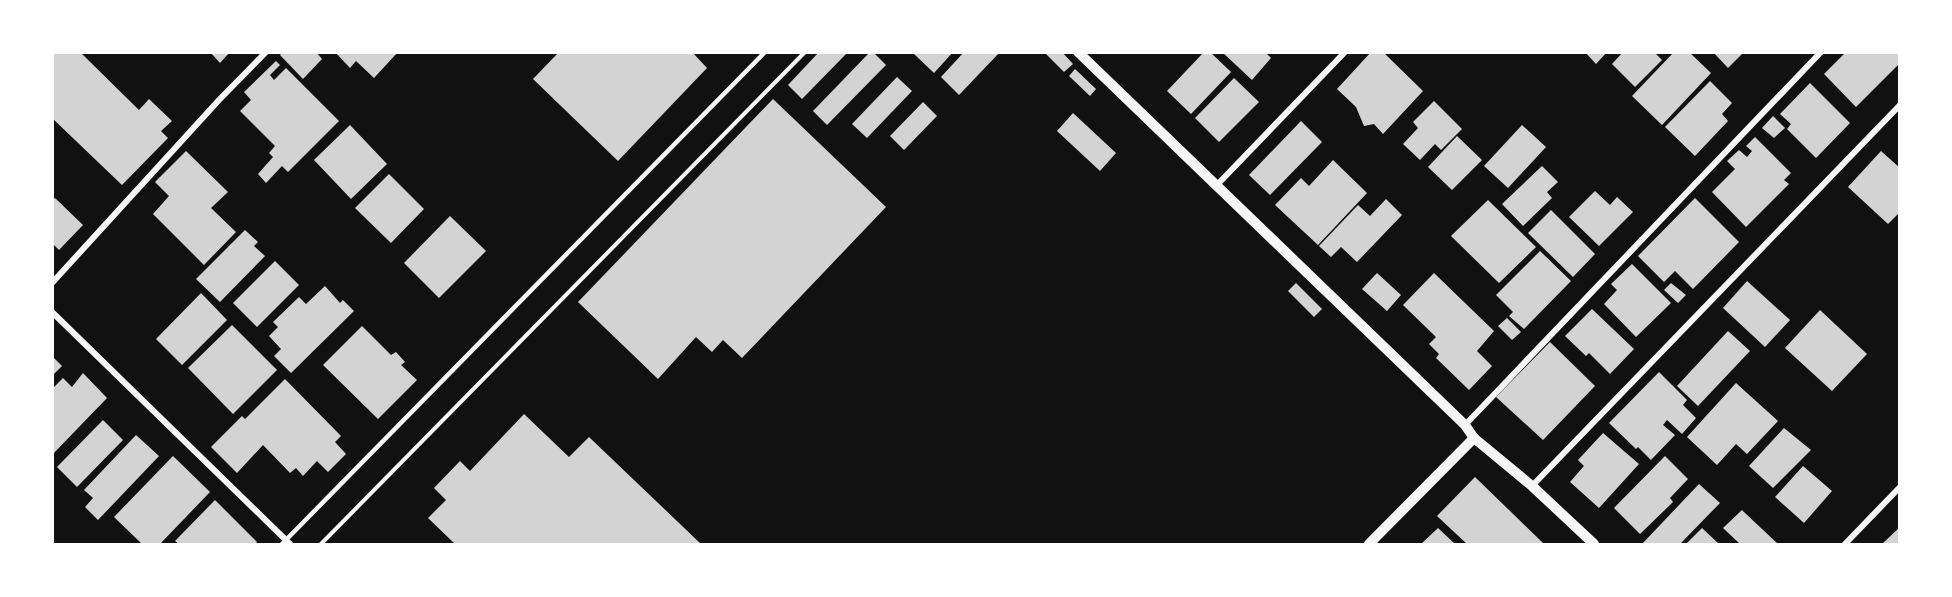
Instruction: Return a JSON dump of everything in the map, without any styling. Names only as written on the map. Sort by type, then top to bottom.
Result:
[{"type":"street","points":[[52,283],[219,100],[266,52]]},
{"type":"street","points":[[1078,52],[1215,187],[1465,425],[1474,438],[1532,486],[1594,544]]},
{"type":"street","points":[[1215,187],[1345,52]]},
{"type":"street","points":[[1465,425],[1821,52]]},
{"type":"street","points":[[1532,486],[1899,105]]},
{"type":"street","points":[[52,312],[286,543]]},
{"type":"street","points":[[1369,544],[1474,438]]},
{"type":"street","points":[[1845,544],[1899,487]]},
{"type":"lane","points":[[286,543],[765,52]]},
{"type":"path","points":[[321,544],[805,52]]},
{"type":"building","points":[[52,52],[80,52],[139,110],[149,99],[172,121],[161,131],[168,138],[122,185],[52,118]]},
{"type":"building","points":[[210,52],[230,52],[220,63]]},
{"type":"building","points":[[283,52],[316,52],[322,59],[303,79],[280,55]]},
{"type":"building","points":[[335,52],[398,52],[374,78],[356,61],[350,68]]},
{"type":"building","points":[[559,52],[692,52],[707,68],[618,161],[533,79]]},
{"type":"building","points":[[819,52],[848,52],[802,99],[788,85]]},
{"type":"building","points":[[870,52],[873,52],[886,65],[827,125],[813,111]]},
{"type":"building","points":[[916,52],[953,52],[934,73],[914,54]]},
{"type":"building","points":[[964,52],[1000,52],[959,95],[941,77]]},
{"type":"building","points":[[1044,52],[1062,52],[1073,64],[1064,72]]},
{"type":"building","points":[[1204,52],[1210,52],[1231,72],[1191,114],[1167,91]]},
{"type":"building","points":[[1222,52],[1265,52],[1271,58],[1252,80]]},
{"type":"building","points":[[1371,52],[1383,52],[1423,91],[1383,134],[1374,124],[1364,126],[1356,107],[1337,89]]},
{"type":"building","points":[[1585,52],[1607,52],[1596,64]]},
{"type":"building","points":[[1623,52],[1654,52],[1662,60],[1635,87],[1612,64]]},
{"type":"building","points":[[1674,52],[1689,52],[1711,73],[1662,125],[1632,96]]},
{"type":"building","points":[[1713,52],[1744,52],[1728,68]]},
{"type":"building","points":[[1846,52],[1900,52],[1900,63],[1856,107],[1824,74]]},
{"type":"building","points":[[276,61],[280,65],[270,75],[274,80],[286,68],[339,121],[288,172],[282,166],[266,183],[258,174],[273,157],[269,153],[275,146],[240,111],[251,100],[244,92]]},
{"type":"building","points":[[1075,69],[1096,89],[1090,96],[1069,76]]},
{"type":"building","points":[[897,77],[912,91],[867,138],[852,124]]},
{"type":"building","points":[[1234,78],[1259,102],[1219,142],[1195,118]]},
{"type":"building","points":[[1710,81],[1732,103],[1722,114],[1728,121],[1695,156],[1665,127]]},
{"type":"building","points":[[1810,83],[1850,123],[1816,158],[1787,129],[1791,124],[1780,114]]},
{"type":"building","points":[[773,99],[886,207],[742,358],[723,340],[712,352],[696,337],[658,379],[578,302]]},
{"type":"building","points":[[1434,101],[1462,129],[1441,150],[1435,144],[1420,160],[1403,144],[1418,128],[1413,122]]},
{"type":"building","points":[[923,102],[937,116],[904,150],[890,136]]},
{"type":"building","points":[[1073,113],[1116,153],[1100,171],[1057,131]]},
{"type":"building","points":[[1773,116],[1785,128],[1774,138],[1762,128]]},
{"type":"building","points":[[1301,121],[1322,142],[1270,195],[1249,175]]},
{"type":"building","points":[[350,125],[387,164],[351,199],[314,160]]},
{"type":"building","points":[[1522,125],[1546,147],[1508,188],[1484,166]]},
{"type":"building","points":[[1457,136],[1482,160],[1452,190],[1428,167]]},
{"type":"building","points":[[1755,137],[1791,173],[1784,180],[1789,184],[1746,227],[1712,192],[1735,169],[1727,161],[1739,150],[1747,157],[1752,151],[1746,146]]},
{"type":"building","points":[[186,151],[228,192],[211,208],[236,232],[204,265],[153,214],[169,196],[155,182]]},
{"type":"building","points":[[1881,151],[1900,168],[1900,212],[1888,224],[1848,187]]},
{"type":"building","points":[[1333,160],[1367,193],[1318,245],[1275,205],[1301,178],[1309,186]]},
{"type":"building","points":[[1542,166],[1558,182],[1547,192],[1552,198],[1523,226],[1502,204]]},
{"type":"building","points":[[389,174],[424,209],[391,243],[355,208]]},
{"type":"building","points":[[1595,191],[1610,205],[1617,197],[1633,212],[1599,246],[1569,217]]},
{"type":"building","points":[[55,198],[83,225],[59,250],[52,243],[52,201]]},
{"type":"building","points":[[1695,198],[1739,242],[1693,289],[1675,271],[1664,282],[1638,256]]},
{"type":"building","points":[[1386,199],[1402,215],[1357,262],[1341,247],[1331,257],[1319,246],[1358,205],[1370,216]]},
{"type":"building","points":[[1488,200],[1536,247],[1499,283],[1451,236]]},
{"type":"building","points":[[1551,210],[1595,254],[1573,277],[1528,233]]},
{"type":"building","points":[[450,216],[486,251],[439,298],[404,263]]},
{"type":"building","points":[[245,230],[258,242],[254,246],[265,256],[220,302],[196,279]]},
{"type":"building","points":[[1540,251],[1571,281],[1524,329],[1509,316],[1513,312],[1496,295]]},
{"type":"building","points":[[275,261],[299,285],[257,327],[233,303]]},
{"type":"building","points":[[1632,264],[1671,303],[1636,337],[1604,304],[1617,290],[1611,284]]},
{"type":"building","points":[[1377,273],[1401,295],[1387,311],[1362,289]]},
{"type":"building","points":[[1434,273],[1494,331],[1477,351],[1492,366],[1469,390],[1436,358],[1439,354],[1429,344],[1436,337],[1403,305]]},
{"type":"building","points":[[1747,281],[1790,320],[1765,347],[1723,308]]},
{"type":"building","points":[[1296,283],[1322,309],[1314,317],[1288,291]]},
{"type":"building","points":[[1671,283],[1686,295],[1678,303],[1664,290]]},
{"type":"building","points":[[325,286],[340,303],[343,300],[354,311],[291,373],[274,356],[281,349],[269,336],[278,327],[273,322],[299,297],[306,304]]},
{"type":"building","points":[[201,293],[227,320],[182,365],[156,339]]},
{"type":"building","points":[[1592,309],[1634,349],[1610,374],[1589,353],[1586,356],[1565,336]]},
{"type":"building","points":[[1820,310],[1867,354],[1832,391],[1785,348]]},
{"type":"building","points":[[1507,318],[1521,332],[1512,340],[1498,326]]},
{"type":"building","points":[[232,325],[277,370],[233,414],[188,368]]},
{"type":"building","points":[[362,326],[391,355],[396,352],[405,362],[401,365],[417,380],[378,419],[323,365]]},
{"type":"building","points":[[1728,331],[1750,351],[1698,406],[1677,386]]},
{"type":"building","points":[[1550,342],[1595,386],[1543,440],[1496,397]]},
{"type":"building","points":[[52,356],[62,366],[52,376]]},
{"type":"building","points":[[1659,372],[1687,400],[1683,405],[1696,418],[1682,434],[1667,420],[1663,425],[1675,435],[1651,460],[1609,423]]},
{"type":"building","points":[[83,373],[107,398],[52,455],[52,389],[63,378],[72,387]]},
{"type":"building","points":[[285,379],[341,436],[335,442],[346,454],[328,472],[317,461],[303,476],[296,468],[290,473],[263,445],[237,473],[211,447],[242,416],[245,419]]},
{"type":"building","points":[[1736,383],[1778,421],[1747,454],[1736,444],[1717,465],[1687,437]]},
{"type":"building","points":[[524,414],[569,457],[589,437],[701,544],[455,544],[428,518],[446,500],[434,488],[460,461],[470,471]]},
{"type":"building","points":[[103,420],[123,440],[77,487],[57,467]]},
{"type":"building","points":[[1784,428],[1811,450],[1773,488],[1749,466]]},
{"type":"building","points":[[1603,433],[1639,464],[1599,508],[1570,482],[1584,466],[1578,460]]},
{"type":"building","points":[[136,435],[159,456],[98,520],[85,507],[93,498],[84,490]]},
{"type":"building","points":[[173,456],[210,492],[160,544],[142,544],[114,517]]},
{"type":"building","points":[[1665,456],[1688,479],[1670,498],[1673,502],[1640,534],[1614,508]]},
{"type":"building","points":[[1803,466],[1832,491],[1804,523],[1775,497]]},
{"type":"building","points":[[1475,477],[1544,544],[1467,544],[1437,516]]},
{"type":"building","points":[[1699,484],[1720,503],[1680,544],[1642,544]]},
{"type":"building","points":[[215,500],[257,542],[255,544],[179,544],[175,541]]},
{"type":"building","points":[[1742,510],[1778,544],[1740,544],[1723,528]]},
{"type":"building","points":[[1900,527],[1900,544],[1882,544]]},
{"type":"building","points":[[1438,528],[1455,544],[1421,544]]},
{"type":"building","points":[[1702,528],[1719,544],[1686,544]]}]
